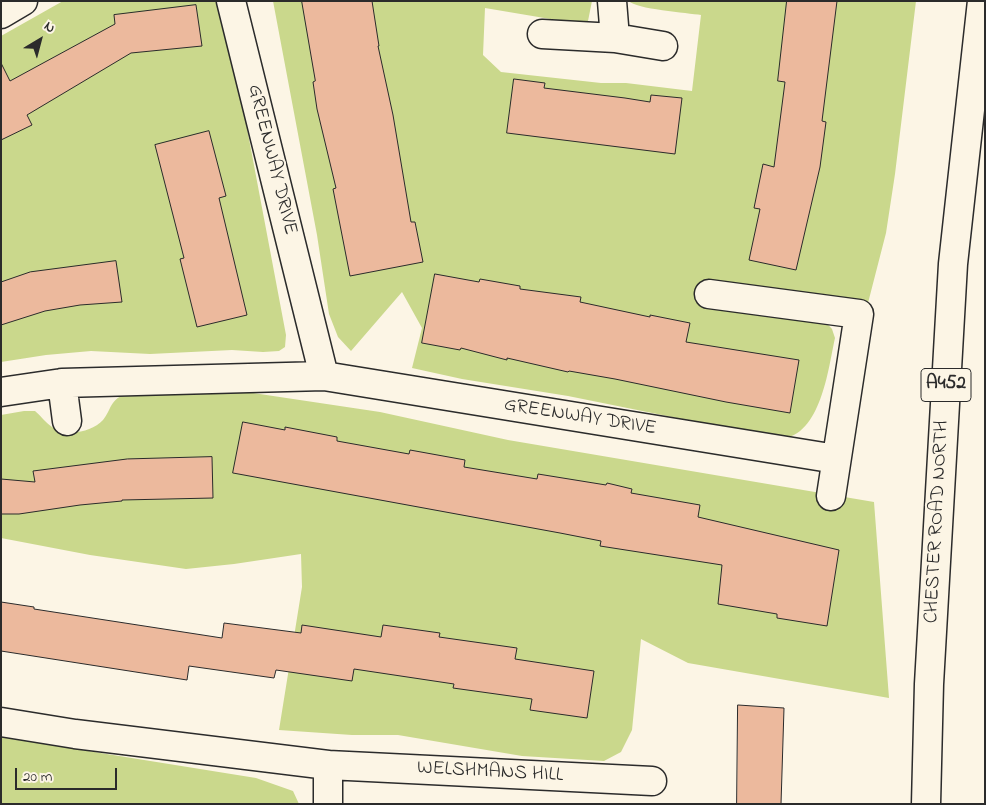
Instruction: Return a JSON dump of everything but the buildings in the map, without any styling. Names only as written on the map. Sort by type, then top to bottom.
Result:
[{"type":"main road","points":[[1,14],[24,1]]},
{"type":"main road","name":"GREENWAY DRIVE","points":[[231,1],[324,376]]},
{"type":"main road","points":[[612,1],[615,38]]},
{"type":"main road","name":"CHESTER ROAD NORTH","points":[[926,804],[929,684],[953,264],[982,1]]},
{"type":"main road","points":[[542,34],[615,38],[664,46]]},
{"type":"main road","points":[[709,294],[859,314],[831,496]]},
{"type":"main road","name":"GREENWAY DRIVE","points":[[1,392],[62,383],[324,376],[836,459]]},
{"type":"main road","points":[[62,383],[66,421]]},
{"type":"main road","name":"WELSHMANS HILL","points":[[1,722],[74,734],[328,765],[652,781]]},
{"type":"main road","points":[[328,765],[328,804]]},
{"type":"green space","points":[[63,1],[223,1],[286,335],[285,347],[279,351],[232,350],[150,354],[91,351],[1,362],[1,36]]},
{"type":"green space","points":[[273,1],[592,1],[588,21],[580,24],[485,8],[483,55],[501,72],[692,91],[701,15],[651,8],[633,4],[629,1],[916,1],[886,233],[868,303],[701,285],[822,318],[832,329],[835,338],[825,383],[814,414],[805,426],[795,435],[781,439],[568,396],[462,379],[412,368],[422,328],[402,292],[351,351],[338,337],[329,314],[317,235]]},
{"type":"green space","points":[[233,390],[380,412],[508,440],[874,502],[889,698],[688,663],[641,639],[632,730],[621,752],[604,761],[522,756],[398,735],[352,735],[279,730],[302,587],[301,554],[186,569],[90,555],[1,538],[1,415],[35,411],[48,424],[58,430],[79,432],[92,428],[103,420],[113,402],[125,394]]},
{"type":"green space","points":[[1,737],[256,778],[293,791],[299,804],[1,804]]}]
